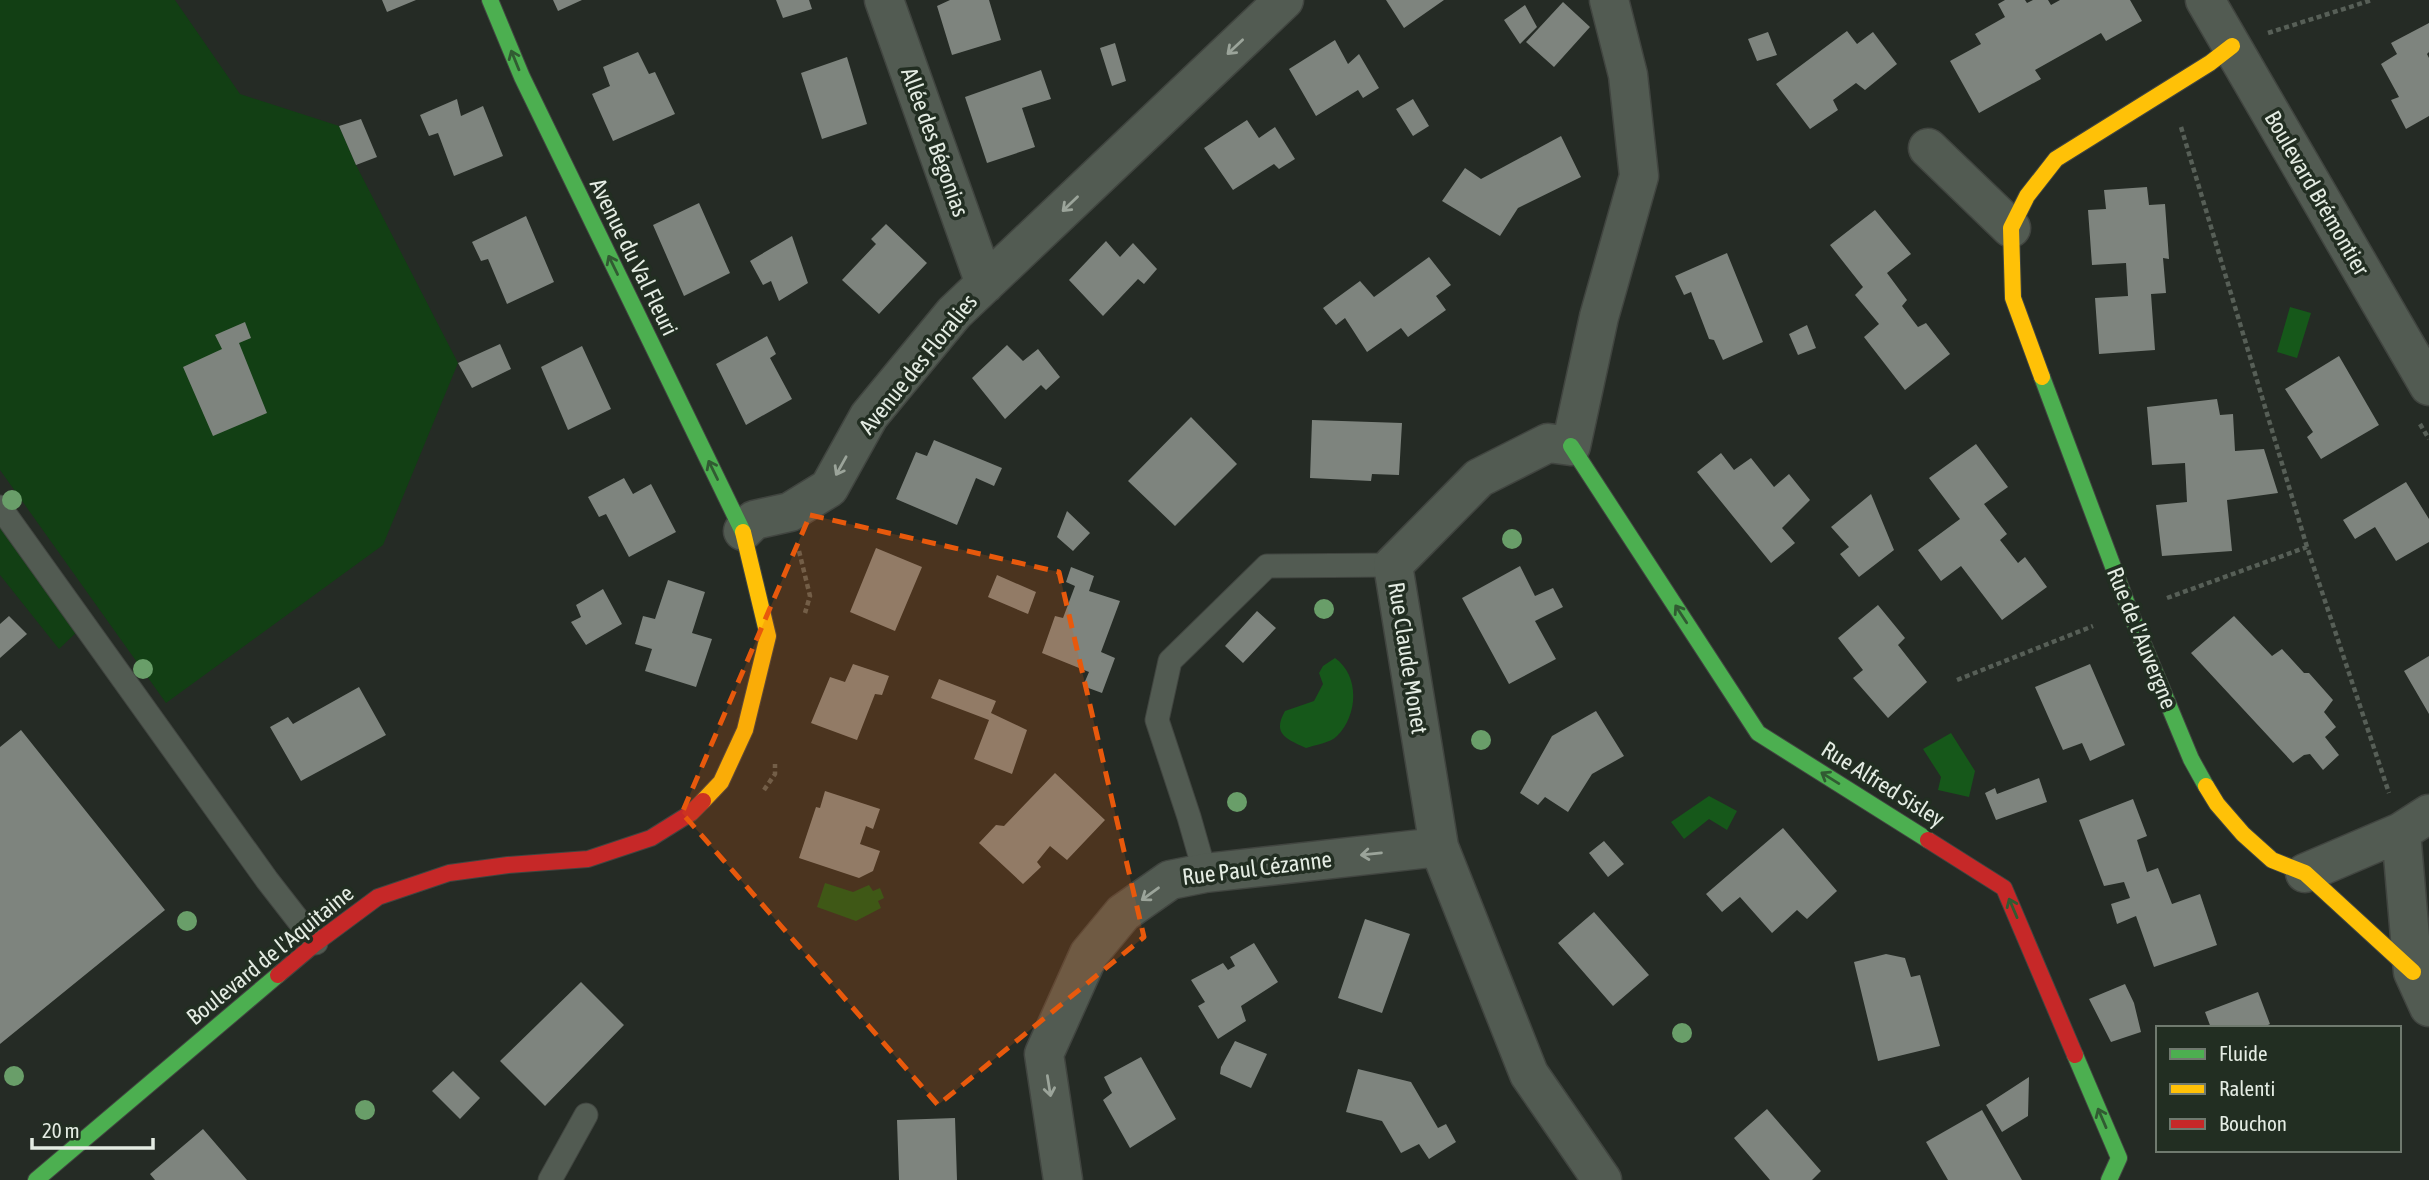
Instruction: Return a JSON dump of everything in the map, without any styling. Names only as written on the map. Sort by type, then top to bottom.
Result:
[{"type":"street","name":"Avenue du Val Fleuri","points":[[490,0],[522,77],[743,531]]},
{"type":"street","name":"Allée des Bégonias","points":[[884,0],[985,284]]},
{"type":"street","name":"Avenue des Floralies","points":[[743,531],[754,520],[790,512],[829,488],[869,416],[954,313],[1284,0]]},
{"type":"street","points":[[1571,446],[1598,317],[1639,176],[1628,75],[1609,0]]},
{"type":"street","name":"Boulevard Brémontier","points":[[2205,0],[2247,40],[2429,386]]},
{"type":"street","name":"Rue de l'Auvergne","points":[[2247,40],[2056,159],[2027,196],[2011,228],[2012,298],[2130,612],[2191,758],[2217,804],[2243,834],[2272,860],[2305,873]]},
{"type":"street","points":[[1928,148],[2011,228]]},
{"type":"street","name":"Rue Claude Monet","points":[[1571,446],[1548,443],[1479,478],[1393,565],[1439,847],[1529,1074],[1602,1180]]},
{"type":"street","name":"Rue Alfred Sisley","points":[[1571,446],[1758,733],[2004,888],[2119,1158],[2109,1180]]},
{"type":"street","name":"Boulevard de l'Aquitaine","points":[[36,1180],[316,943],[378,897],[449,873],[588,859],[651,838],[691,813],[721,782],[745,730],[768,636],[743,531]]},
{"type":"street","points":[[2413,972],[2415,823],[2305,873],[2413,972],[2429,1007]]},
{"type":"street","name":"Rue Paul Cézanne","points":[[1063,1180],[1044,1055],[1089,954],[1124,913],[1170,880],[1205,873],[1439,847]]},
{"type":"lane","points":[[0,507],[267,880],[316,943]]},
{"type":"lane","points":[[1205,873],[1157,720],[1170,661],[1267,566],[1393,565]]},
{"type":"lane","points":[[550,1180],[586,1115]]},
{"type":"path","points":[[2247,40],[2372,0]]},
{"type":"path","points":[[2170,89],[2307,547],[2415,823]]},
{"type":"highlighted area","points":[[810,515],[1059,572],[1144,937],[938,1105],[682,813]]},
{"type":"shaded area","points":[[0,0],[175,0],[240,94],[339,126],[356,165],[458,363],[383,545],[166,703],[0,470]]},
{"type":"shaded area","points":[[2290,307],[2311,313],[2297,358],[2277,352]]},
{"type":"shaded area","points":[[0,523],[81,628],[59,649],[0,575]]},
{"type":"shaded area","points":[[1335,658],[1349,675],[1352,685],[1349,717],[1337,736],[1306,748],[1283,735],[1281,719],[1285,711],[1314,701],[1323,684],[1319,673],[1323,666]]},
{"type":"shaded area","points":[[1951,733],[1975,771],[1969,797],[1938,790],[1941,777],[1923,749]]},
{"type":"shaded area","points":[[1709,796],[1737,811],[1727,830],[1709,819],[1684,839],[1671,822]]},
{"type":"shaded area","points":[[825,883],[853,892],[869,885],[873,891],[880,888],[884,898],[878,901],[881,908],[856,921],[817,907]]},
{"type":"building","points":[[382,0],[416,0],[387,12]]},
{"type":"building","points":[[553,0],[582,0],[558,11]]},
{"type":"building","points":[[776,0],[809,0],[812,9],[783,18]]},
{"type":"building","points":[[950,0],[989,0],[1001,40],[952,55],[937,6]]},
{"type":"building","points":[[1386,0],[1444,0],[1404,28]]},
{"type":"building","points":[[2005,0],[2025,0],[2027,3],[2033,0],[2048,0],[2051,5],[2060,0],[2130,0],[2142,21],[2106,41],[2101,33],[2035,70],[2041,79],[1979,113],[1950,61],[1981,44],[1975,34],[2005,17],[1998,4]]},
{"type":"building","points":[[1563,2],[1590,27],[1554,67],[1526,42]]},
{"type":"building","points":[[1525,5],[1537,27],[1520,44],[1504,20]]},
{"type":"building","points":[[2429,23],[2429,116],[2406,129],[2391,100],[2399,97],[2381,64],[2397,54],[2391,43]]},
{"type":"building","points":[[1847,31],[1857,44],[1873,32],[1897,64],[1865,90],[1856,83],[1833,100],[1838,110],[1810,129],[1776,84]]},
{"type":"building","points":[[1768,32],[1777,55],[1757,61],[1748,39]]},
{"type":"building","points":[[1335,40],[1348,64],[1359,54],[1379,88],[1363,98],[1358,90],[1316,116],[1289,69]]},
{"type":"building","points":[[1115,43],[1126,81],[1112,86],[1100,48]]},
{"type":"building","points":[[638,52],[649,74],[655,72],[675,114],[613,141],[592,94],[610,86],[603,67]]},
{"type":"building","points":[[847,57],[867,124],[822,139],[801,73]]},
{"type":"building","points":[[1041,70],[1051,99],[1022,108],[1035,147],[987,163],[965,97]]},
{"type":"building","points":[[457,99],[461,116],[483,106],[503,156],[454,176],[438,133],[429,136],[420,115]]},
{"type":"building","points":[[1413,99],[1429,126],[1413,136],[1396,109]]},
{"type":"building","points":[[361,119],[377,157],[356,165],[339,126]]},
{"type":"building","points":[[1247,120],[1259,138],[1275,127],[1295,159],[1279,169],[1274,164],[1233,190],[1204,148]]},
{"type":"building","points":[[1561,136],[1581,177],[1518,208],[1500,236],[1442,201],[1465,168],[1481,179]]},
{"type":"building","points":[[2147,187],[2149,205],[2165,204],[2169,259],[2163,258],[2166,293],[2151,294],[2155,350],[2099,354],[2095,298],[2128,296],[2126,263],[2092,265],[2088,210],[2106,209],[2104,190]]},
{"type":"building","points":[[699,203],[730,273],[684,296],[653,225]]},
{"type":"building","points":[[1875,210],[1911,254],[1887,273],[1907,300],[1902,306],[1918,327],[1926,323],[1950,354],[1905,390],[1864,337],[1879,324],[1855,295],[1863,287],[1830,245]]},
{"type":"building","points":[[526,216],[554,282],[507,304],[488,259],[481,261],[472,242]]},
{"type":"building","points":[[886,224],[927,263],[879,314],[842,280],[876,244],[871,239]]},
{"type":"building","points":[[792,236],[808,283],[779,301],[771,281],[763,285],[750,261]]},
{"type":"building","points":[[1106,241],[1120,257],[1133,243],[1157,269],[1144,284],[1138,279],[1103,316],[1069,280]]},
{"type":"building","points":[[1727,253],[1763,342],[1723,360],[1714,340],[1709,339],[1691,292],[1684,295],[1675,276]]},
{"type":"building","points":[[1429,257],[1451,285],[1436,296],[1446,310],[1408,337],[1401,328],[1367,352],[1345,318],[1336,325],[1323,308],[1360,281],[1374,297]]},
{"type":"building","points":[[245,322],[251,338],[239,343],[267,413],[213,436],[183,367],[222,349],[215,335]]},
{"type":"building","points":[[1807,325],[1816,348],[1798,355],[1789,334]]},
{"type":"building","points":[[767,336],[776,354],[770,358],[792,399],[746,425],[716,364]]},
{"type":"building","points":[[500,344],[511,369],[472,388],[458,363]]},
{"type":"building","points":[[1007,345],[1023,361],[1038,349],[1060,377],[1046,390],[1041,385],[1005,419],[972,378]]},
{"type":"building","points":[[582,346],[611,409],[568,430],[541,367]]},
{"type":"building","points":[[2339,356],[2379,425],[2321,459],[2307,437],[2313,432],[2285,389]]},
{"type":"building","points":[[2217,399],[2220,415],[2233,414],[2235,451],[2264,449],[2278,493],[2227,500],[2232,551],[2162,556],[2156,505],[2187,502],[2185,463],[2152,465],[2147,407]]},
{"type":"building","points":[[1191,417],[1237,464],[1175,526],[1128,481]]},
{"type":"building","points":[[1312,420],[1402,423],[1399,475],[1372,474],[1371,481],[1310,478]]},
{"type":"building","points":[[934,440],[1002,468],[994,486],[976,478],[957,525],[896,499],[916,452],[927,456]]},
{"type":"building","points":[[1976,444],[2008,487],[1984,504],[2007,534],[2000,540],[2018,563],[2025,557],[2047,587],[2002,620],[1961,566],[1941,581],[1918,550],[1960,519],[1929,478]]},
{"type":"building","points":[[1721,453],[1734,470],[1751,458],[1774,487],[1789,474],[1810,500],[1782,528],[1795,543],[1771,563],[1697,472]]},
{"type":"building","points":[[624,478],[633,494],[651,484],[676,532],[629,557],[606,514],[599,517],[588,497]]},
{"type":"building","points":[[2406,482],[2429,519],[2429,542],[2396,561],[2375,527],[2355,539],[2343,520]]},
{"type":"building","points":[[1871,494],[1894,550],[1859,577],[1840,554],[1849,547],[1831,527]]},
{"type":"building","points":[[1067,511],[1090,533],[1073,551],[1057,537]]},
{"type":"building","points":[[876,548],[922,567],[895,631],[850,612]]},
{"type":"building","points":[[1520,566],[1535,596],[1553,588],[1563,607],[1535,621],[1556,659],[1509,684],[1462,598]]},
{"type":"building","points":[[1071,567],[1094,576],[1089,591],[1120,601],[1101,652],[1115,658],[1102,693],[1083,686],[1089,672],[1042,653],[1055,616],[1063,618],[1075,586],[1066,582]]},
{"type":"building","points":[[997,575],[1036,592],[1028,614],[988,597]]},
{"type":"building","points":[[668,580],[705,592],[692,633],[712,639],[696,687],[645,671],[652,649],[635,644],[643,616],[655,619]]},
{"type":"building","points":[[603,589],[622,624],[586,645],[571,622],[581,617],[576,605]]},
{"type":"building","points":[[1878,605],[1905,638],[1898,645],[1927,682],[1888,718],[1853,678],[1863,670],[1838,638]]},
{"type":"building","points":[[1257,611],[1276,628],[1243,663],[1225,646]]},
{"type":"building","points":[[9,616],[27,634],[0,658],[0,624]]},
{"type":"building","points":[[2234,616],[2272,656],[2282,649],[2304,673],[2309,673],[2333,700],[2324,712],[2336,727],[2325,737],[2339,755],[2323,770],[2310,754],[2293,763],[2191,653]]},
{"type":"building","points":[[2429,656],[2429,714],[2404,671]]},
{"type":"building","points":[[853,664],[889,676],[882,695],[875,694],[857,740],[811,723],[830,677],[845,682]]},
{"type":"building","points":[[2090,664],[2125,745],[2090,761],[2082,743],[2063,750],[2035,687]]},
{"type":"building","points":[[939,679],[996,701],[991,713],[1027,730],[1012,774],[974,759],[989,720],[931,698]]},
{"type":"building","points":[[359,687],[386,735],[301,781],[270,727],[288,717],[293,724]]},
{"type":"building","points":[[1596,711],[1624,756],[1592,774],[1568,812],[1545,797],[1538,805],[1520,793],[1552,736]]},
{"type":"building","points":[[21,730],[165,910],[0,1044],[0,747]]},
{"type":"building","points":[[1055,773],[1105,820],[1067,860],[1050,846],[1037,862],[1041,867],[1023,884],[979,843],[996,825],[1004,826]]},
{"type":"building","points":[[2039,778],[2047,802],[1996,820],[1985,793],[1995,788],[1997,794]]},
{"type":"building","points":[[825,791],[880,809],[873,829],[866,826],[860,844],[880,851],[873,871],[859,878],[799,858],[816,807],[820,808]]},
{"type":"building","points":[[2133,799],[2147,836],[2137,840],[2147,872],[2158,868],[2172,904],[2200,894],[2217,945],[2154,967],[2136,916],[2117,924],[2111,904],[2130,898],[2124,882],[2104,886],[2079,820]]},
{"type":"building","points":[[1783,828],[1837,891],[1807,919],[1797,910],[1772,933],[1740,897],[1722,912],[1706,894]]},
{"type":"building","points":[[1604,841],[1624,864],[1608,877],[1589,853]]},
{"type":"building","points":[[1594,912],[1649,975],[1613,1006],[1558,943]]},
{"type":"building","points":[[1365,919],[1410,934],[1382,1013],[1338,998]]},
{"type":"building","points":[[1254,943],[1278,982],[1241,1006],[1246,1021],[1218,1039],[1198,1006],[1205,1002],[1191,980],[1223,963],[1228,970],[1235,966],[1230,957]]},
{"type":"building","points":[[1886,954],[1905,958],[1911,977],[1920,975],[1940,1046],[1878,1061],[1854,962]]},
{"type":"building","points":[[581,982],[624,1025],[545,1106],[500,1061]]},
{"type":"building","points":[[2125,984],[2134,1003],[2141,1032],[2111,1042],[2089,999]]},
{"type":"building","points":[[2258,992],[2270,1024],[2210,1026],[2205,1012]]},
{"type":"building","points":[[1235,1041],[1267,1054],[1251,1088],[1220,1074]]},
{"type":"building","points":[[1141,1057],[1176,1119],[1130,1148],[1103,1100],[1112,1093],[1104,1077]]},
{"type":"building","points":[[1358,1069],[1411,1082],[1438,1128],[1446,1124],[1456,1142],[1429,1159],[1419,1144],[1401,1153],[1382,1121],[1346,1112]]},
{"type":"building","points":[[453,1071],[480,1098],[460,1119],[432,1091]]},
{"type":"building","points":[[2029,1077],[2028,1116],[2002,1132],[1986,1105]]},
{"type":"building","points":[[1767,1109],[1821,1171],[1812,1180],[1770,1180],[1734,1138]]},
{"type":"building","points":[[1982,1110],[2022,1180],[1948,1180],[1926,1142]]},
{"type":"building","points":[[955,1118],[957,1180],[899,1180],[897,1120]]},
{"type":"building","points":[[203,1129],[247,1180],[155,1180],[150,1174]]},
{"type":"traffic: fast","points":[[490,0],[522,77],[743,532]]},
{"type":"traffic: fast","points":[[2042,377],[2130,612],[2191,759],[2206,786]]},
{"type":"traffic: fast","points":[[1571,446],[1758,733],[1928,840]]},
{"type":"traffic: fast","points":[[36,1180],[278,975]]},
{"type":"traffic: fast","points":[[2075,1055],[2119,1158],[2109,1180]]},
{"type":"traffic: slow","points":[[2042,377],[2013,298],[2011,228],[2027,196],[2056,159],[2210,63],[2232,46]]},
{"type":"traffic: slow","points":[[703,801],[721,782],[745,730],[768,636],[743,532]]},
{"type":"traffic: slow","points":[[2206,786],[2217,804],[2243,834],[2272,860],[2305,873],[2413,972]]},
{"type":"traffic: jam","points":[[278,975],[378,897],[449,873],[588,859],[651,838],[691,813],[703,801]]},
{"type":"traffic: jam","points":[[1928,840],[2004,888],[2075,1055]]}]
